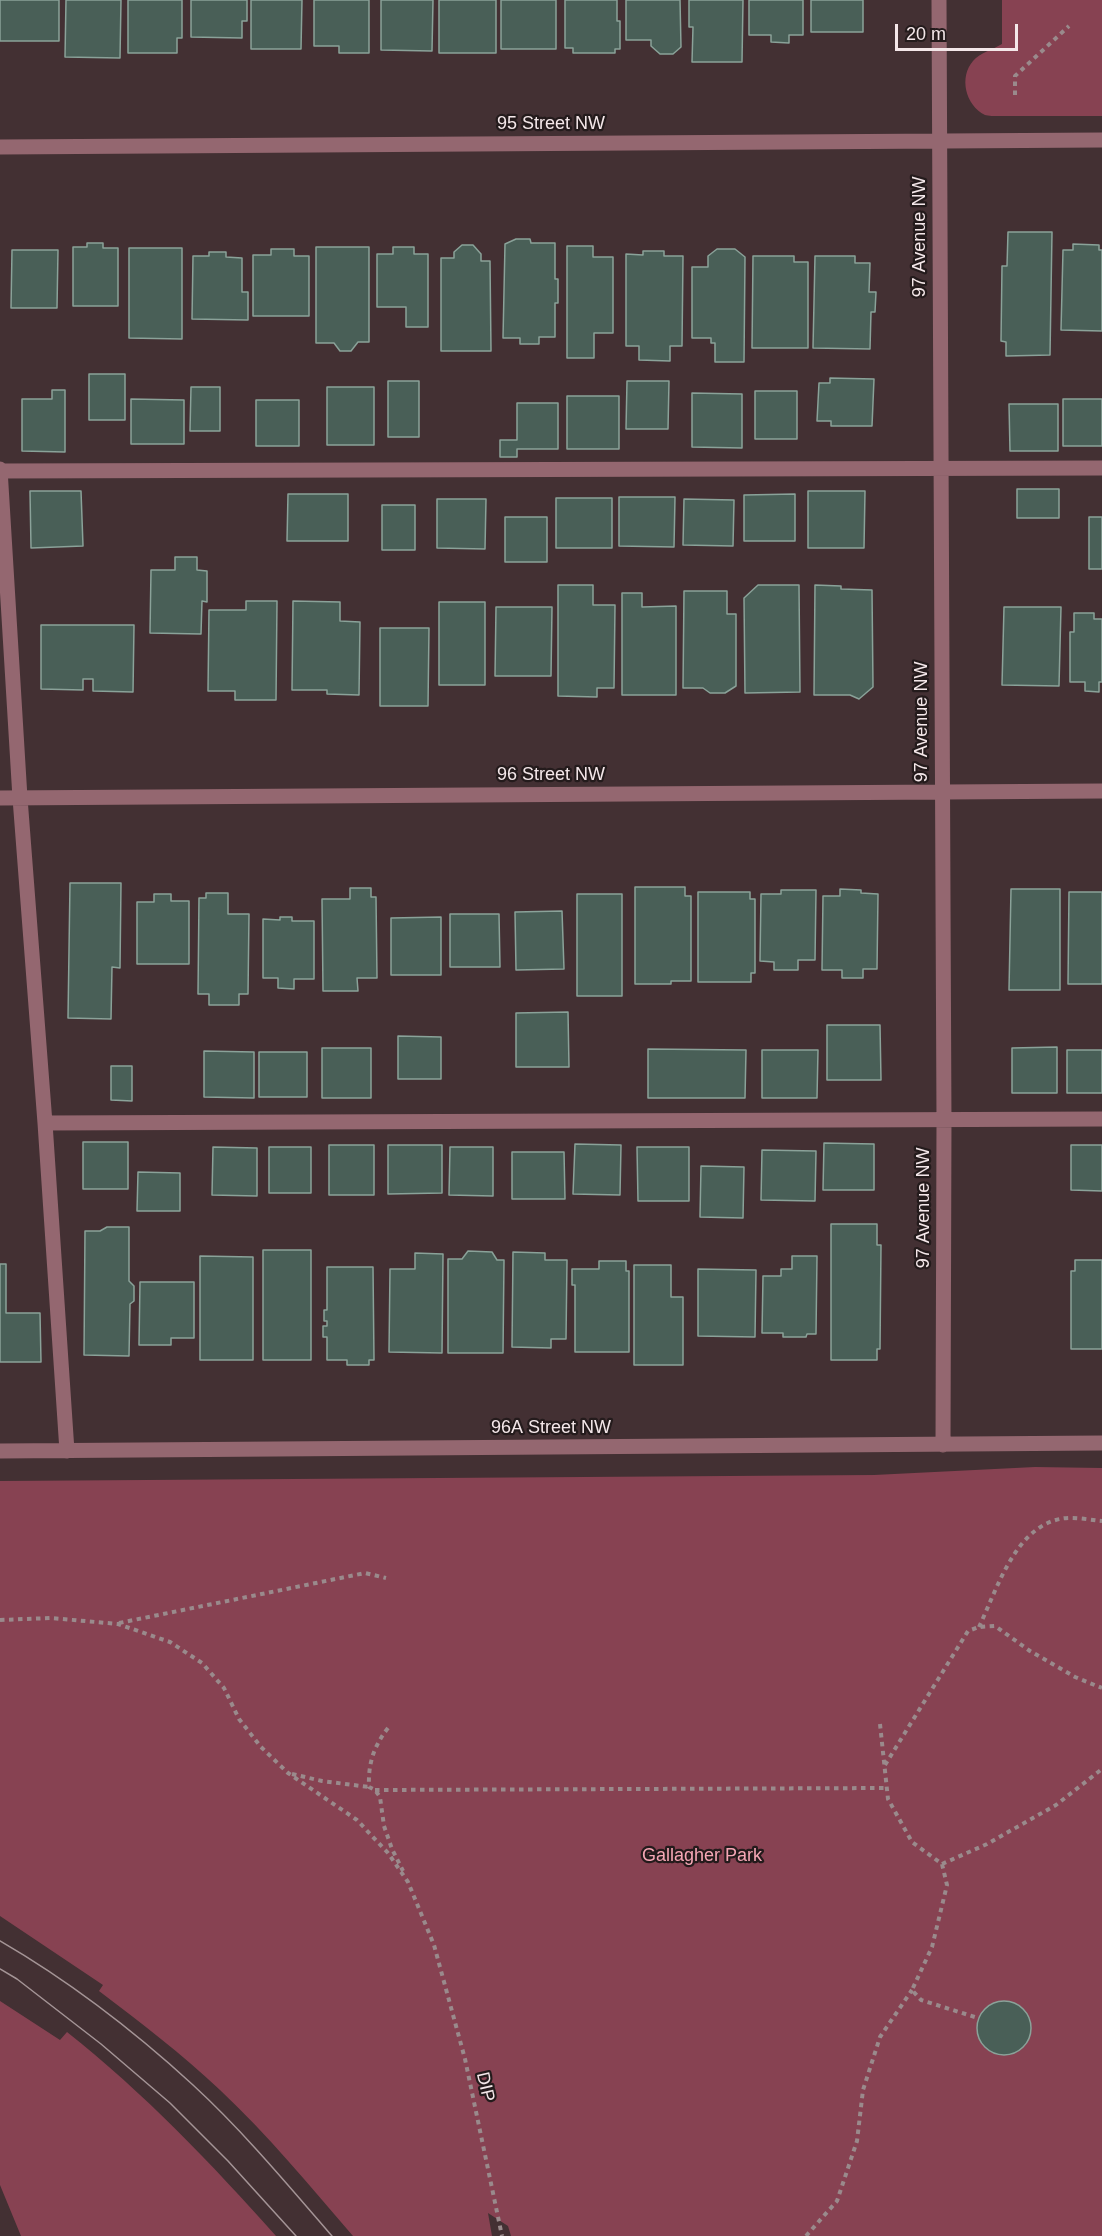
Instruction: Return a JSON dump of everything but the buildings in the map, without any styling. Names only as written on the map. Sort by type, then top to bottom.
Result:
[{"type":"street","name":"97 Avenue NW","points":[[939,0],[944,1119],[942,1445]]},
{"type":"street","name":"95 Street NW","points":[[0,147],[1102,140]]},
{"type":"street","points":[[67,1451],[20,798],[0,470],[1102,468]]},
{"type":"street","name":"96 Street NW","points":[[0,798],[1102,791]]},
{"type":"street","points":[[45,1122],[1102,1119]]},
{"type":"street","name":"96A Street NW","points":[[0,1451],[1102,1443]]},
{"type":"path","points":[[1015,95],[1015,76],[1069,26]]},
{"type":"path","points":[[979,1627],[1014,1555],[1029,1534],[1046,1523],[1063,1518],[1102,1521]]},
{"type":"path","points":[[118,1624],[365,1573],[386,1578]]},
{"type":"path","points":[[0,1620],[51,1618],[118,1624],[170,1642],[201,1663],[224,1688],[239,1719],[261,1747],[288,1773],[357,1820],[388,1853],[408,1882]]},
{"type":"path","points":[[885,1766],[968,1631],[979,1627],[995,1626],[1030,1651],[1066,1672],[1102,1688]]},
{"type":"path","points":[[806,2236],[837,2201],[857,2141],[863,2090],[880,2037],[912,1990],[932,1947],[947,1885],[942,1864],[912,1842],[888,1799],[880,1724]]},
{"type":"path","points":[[369,1787],[372,1755],[378,1741],[388,1728]]},
{"type":"path","points":[[942,1864],[987,1844],[1056,1805],[1102,1769]]},
{"type":"path","points":[[288,1773],[375,1790],[887,1788]]},
{"type":"path","points":[[375,1790],[380,1797],[384,1826],[392,1849],[408,1882]]},
{"type":"path","name":"DIP","points":[[408,1882],[434,1945],[465,2059],[502,2236]]},
{"type":"path","points":[[912,1990],[921,2000],[978,2018]]},
{"type":"green space","points":[[1002,0],[1102,0],[1102,116],[990,116],[985,115],[973,105],[966,90],[966,75],[976,58],[1002,44]]},
{"type":"green space","name":"Gallagher Park","points":[[1035,1467],[1102,1468],[1102,2236],[511,2236],[508,2226],[488,2213],[492,2236],[353,2236],[272,2143],[206,2077],[99,1991],[103,1985],[0,1916],[0,1481],[874,1475]]},
{"type":"green space","points":[[0,2001],[60,2040],[67,2032],[95,2055],[176,2130],[276,2236],[21,2236],[0,2185]]},
{"type":"tram line","points":[[0,1941],[76,1990],[171,2065],[247,2140],[332,2236]]},
{"type":"tram line","points":[[0,1969],[17,1979],[101,2044],[170,2103],[228,2161],[296,2236]]}]
